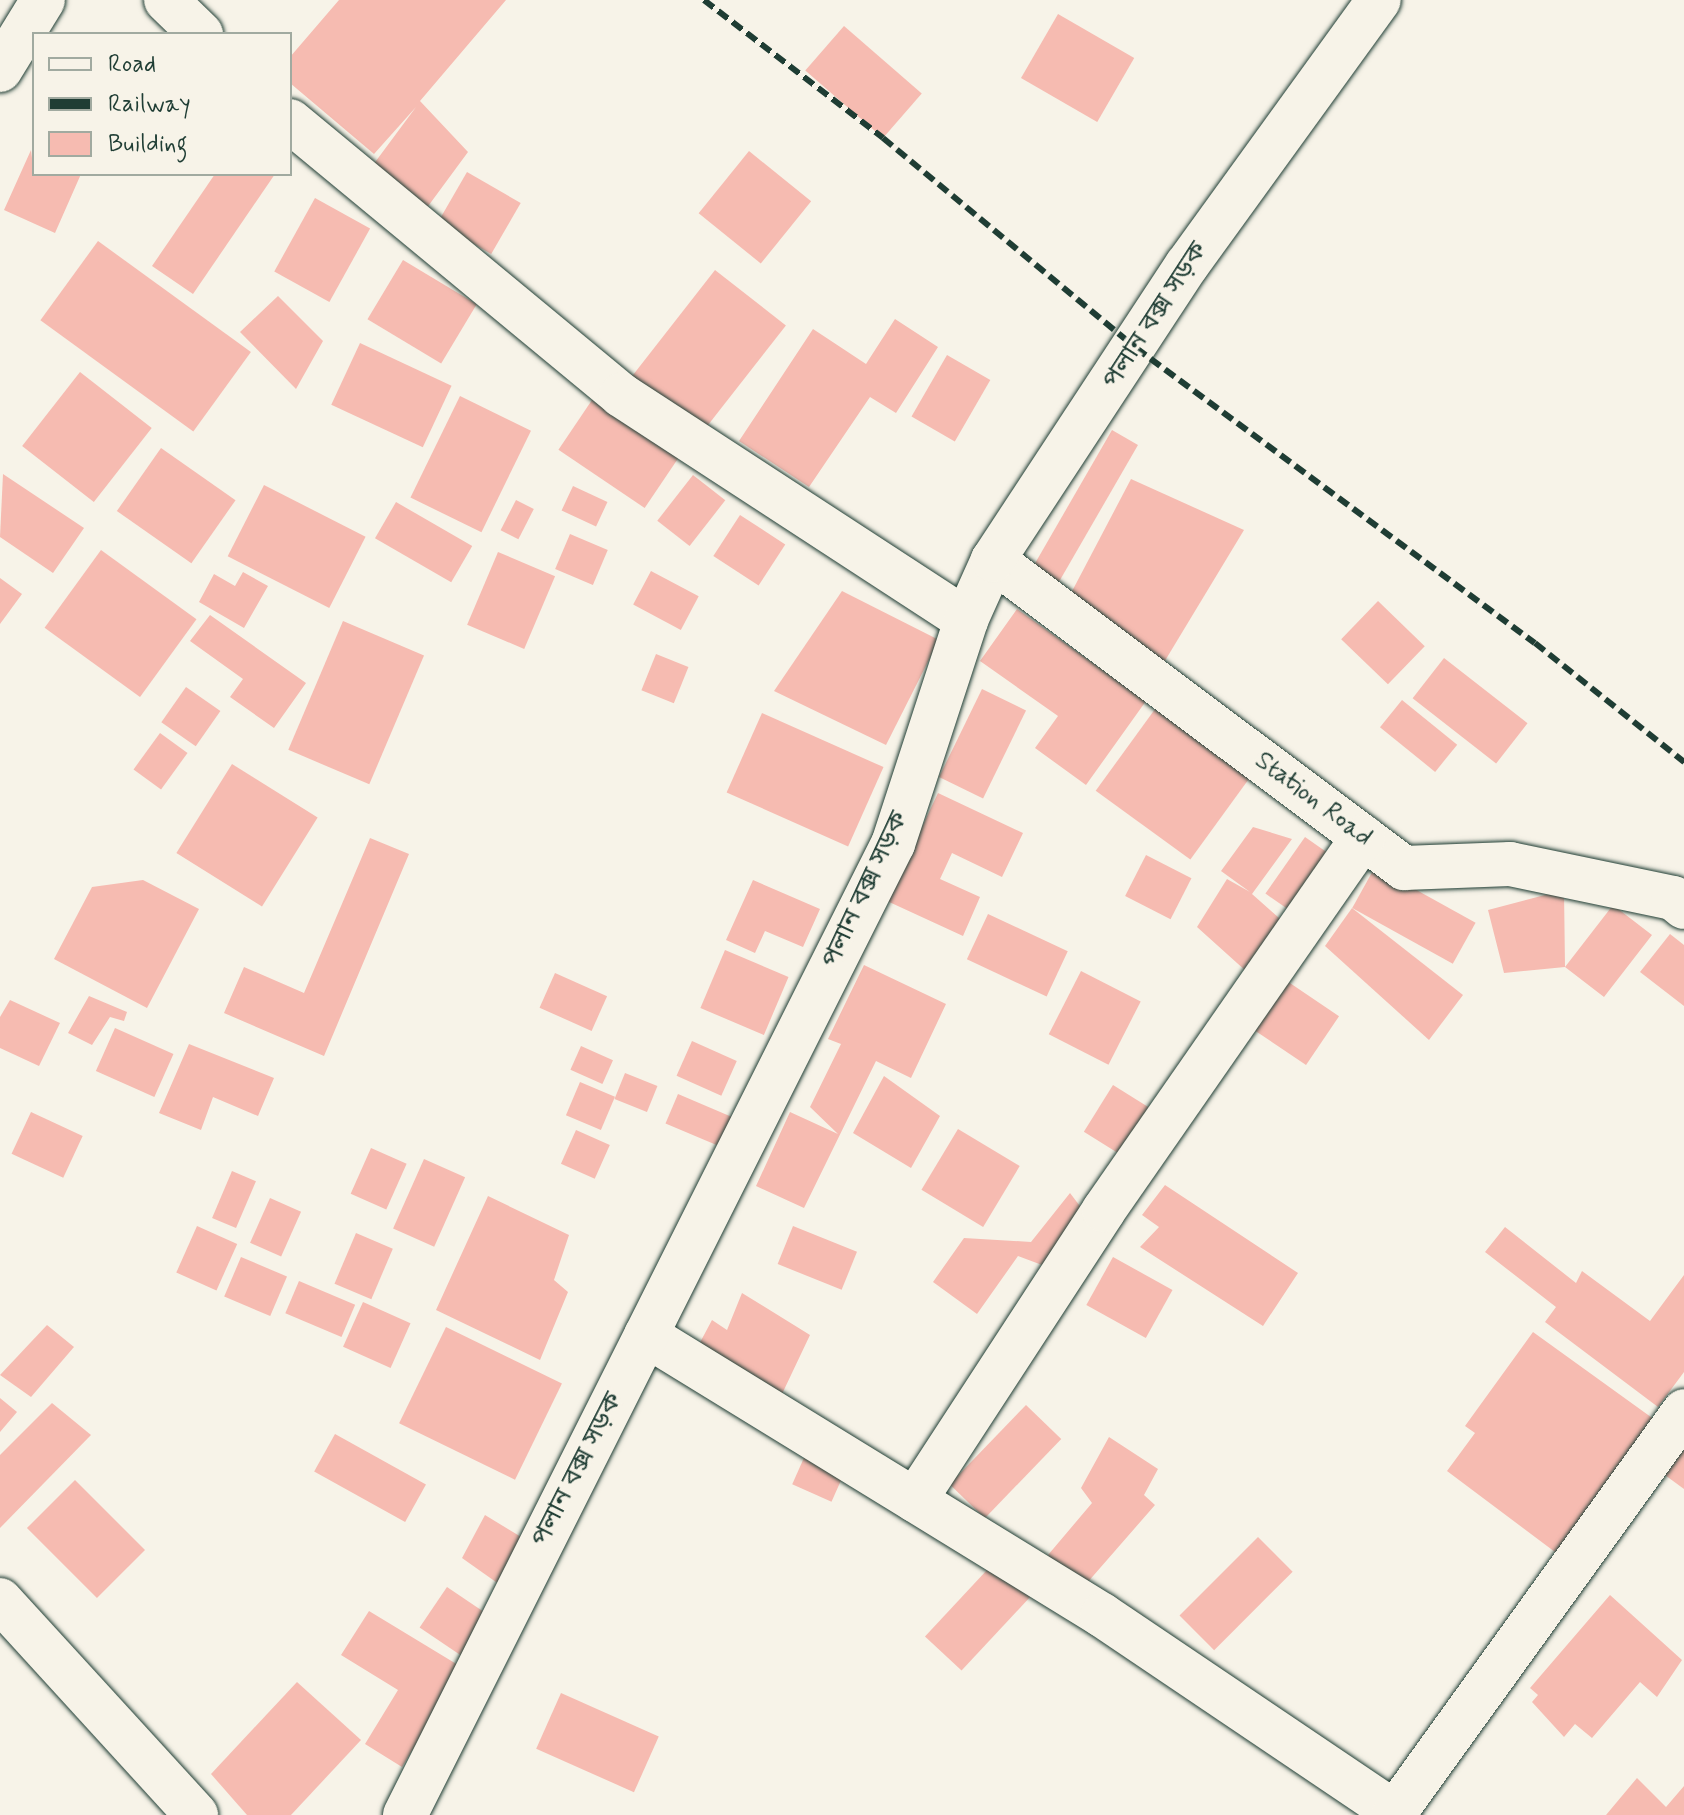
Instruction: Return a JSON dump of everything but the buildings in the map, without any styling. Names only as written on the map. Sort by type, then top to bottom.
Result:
[{"type":"street","points":[[0,70],[43,0]]},
{"type":"street","points":[[166,0],[199,32]]},
{"type":"street","name":"পলান বক্স সড়ক","points":[[405,1815],[893,844],[966,620],[993,560],[1187,265],[1379,0]]},
{"type":"street","points":[[292,123],[621,395],[966,620]]},
{"type":"street","name":"Station Road","points":[[993,560],[1404,868],[1510,864],[1673,898],[1684,907]]},
{"type":"street","points":[[915,1500],[1104,1210],[1363,837]]},
{"type":"street","points":[[646,1335],[1102,1615],[1396,1814],[1684,1411]]},
{"type":"street","points":[[0,1600],[196,1815]]},
{"type":"railway","points":[[704,0],[883,138],[1136,348],[1535,643],[1684,762]]}]
